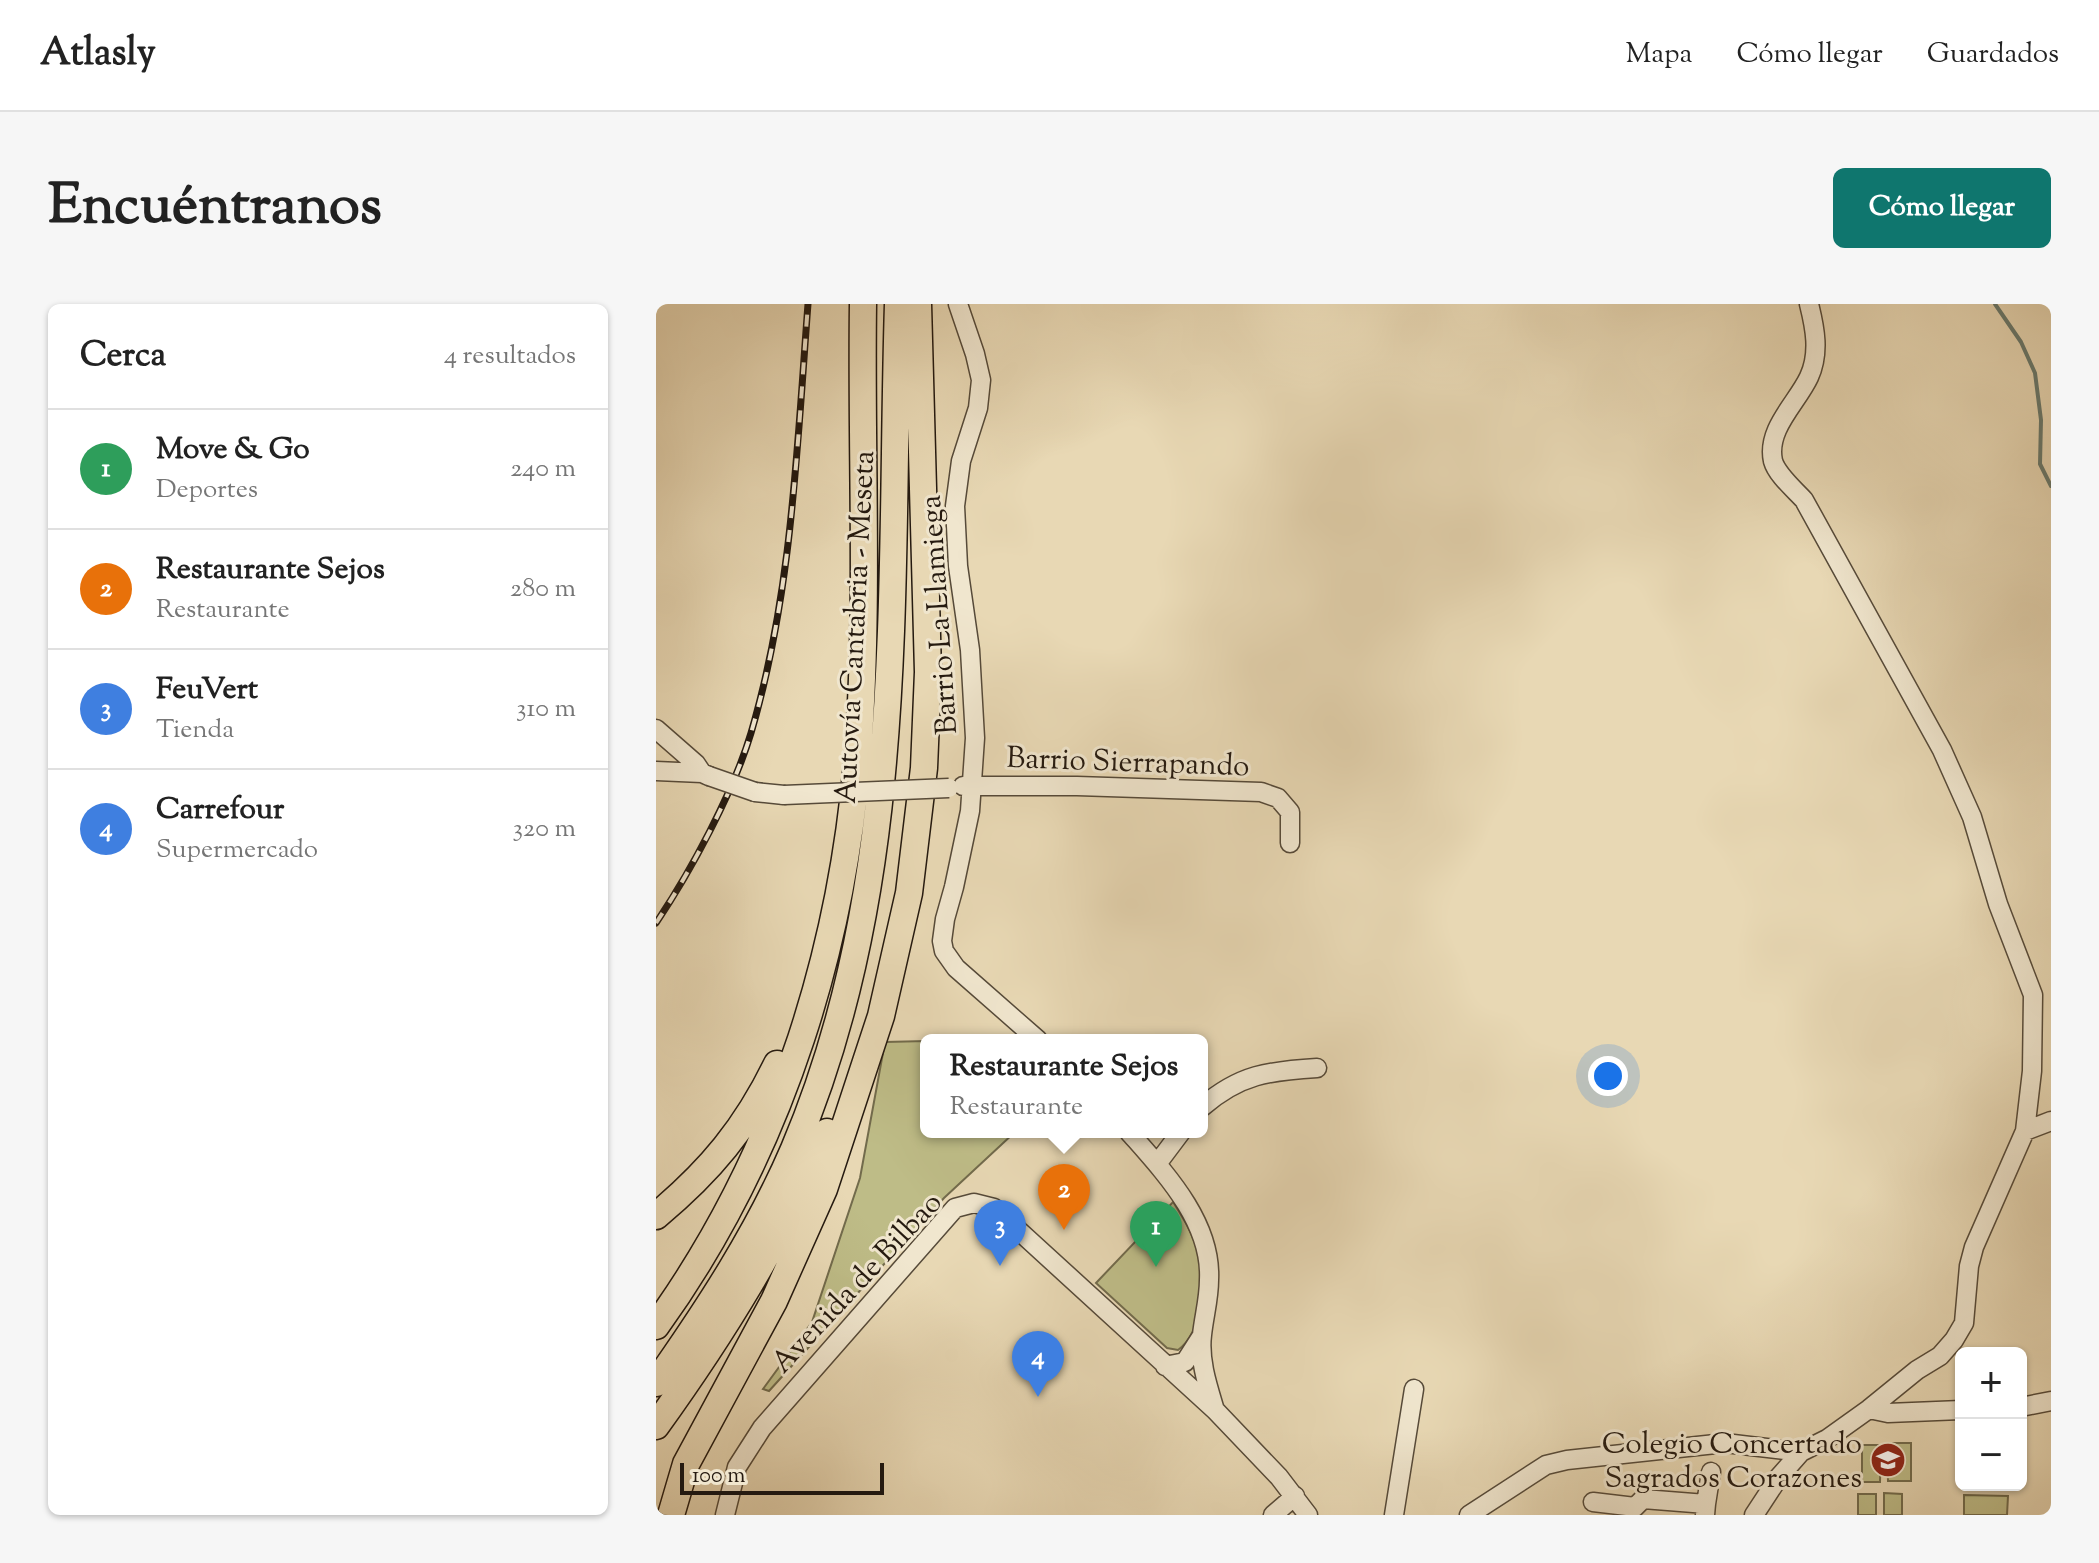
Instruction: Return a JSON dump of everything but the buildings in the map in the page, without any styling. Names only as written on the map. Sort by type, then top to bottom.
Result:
[{"type":"highway","name":"Autovía Cantabria - Meseta","points":[[656,1326],[698,1264],[734,1199],[766,1131],[793,1065],[828,951],[838,905],[853,811],[863,650],[863,304]]},
{"type":"highway","name":"Autovía Cantabria - Meseta","points":[[656,1383],[725,1281],[784,1170],[820,1079],[850,975],[877,828],[889,696],[898,304]]},
{"type":"highway","points":[[671,1515],[686,1464],[774,1301],[824,1189],[887,993],[909,893],[924,768],[928,672],[918,304]]},
{"type":"highway","points":[[656,1216],[701,1176],[734,1139],[773,1073],[805,989],[853,811]]},
{"type":"highway","points":[[656,1426],[739,1304],[776,1242],[815,1160],[843,1094],[870,1014],[900,893],[911,862]]},
{"type":"street","name":"Barrio La Llamiega","points":[[958,304],[981,380],[978,408],[961,461],[955,506],[958,566],[974,697],[972,785]]},
{"type":"street","points":[[1754,1515],[1779,1477],[1801,1452],[1827,1439],[1940,1356],[1959,1332],[1964,1323],[1969,1266],[1974,1247],[2025,1131],[2033,1059],[2033,995],[1998,904],[1972,817],[1942,750],[1804,500],[1774,463],[1772,444],[1787,411],[1809,378],[1814,362],[1816,340],[1809,304]]},
{"type":"street","points":[[656,729],[705,774]]},
{"type":"street","points":[[656,771],[705,774]]},
{"type":"street","name":"Barrio Sierrapando","points":[[705,774],[755,792],[784,795],[972,785],[1261,792],[1278,798],[1290,812],[1290,843]]},
{"type":"street","name":"Barrio Sierrapando","points":[[972,785],[966,835],[942,931],[944,951],[956,968],[1031,1034]]},
{"type":"street","points":[[1208,1103],[1234,1085],[1267,1071],[1317,1068]]},
{"type":"street","points":[[2025,1131],[2051,1121]]},
{"type":"street","points":[[1134,1138],[1157,1164],[1194,1219],[1208,1257],[1208,1302],[1186,1384]]},
{"type":"street","points":[[1157,1164],[1176,1138]]},
{"type":"street","name":"Avenida de Bilbao","points":[[729,1509],[737,1467],[762,1428],[923,1243],[955,1208],[967,1203],[981,1203],[994,1208],[1165,1366]]},
{"type":"street","points":[[1165,1366],[1185,1362],[1198,1344]]},
{"type":"street","points":[[1198,1344],[1215,1410]]},
{"type":"street","points":[[1165,1366],[1215,1410],[1295,1496],[1308,1515]]},
{"type":"street","points":[[1394,1515],[1414,1389]]},
{"type":"street","points":[[2027,1406],[2051,1401]]},
{"type":"street","points":[[1869,1409],[1888,1413],[1955,1410]]},
{"type":"street","points":[[1469,1515],[1546,1465],[1567,1460],[1725,1443],[1801,1452]]},
{"type":"street","points":[[1593,1502],[1635,1507],[1643,1499],[1705,1509],[1711,1472]]},
{"type":"street","points":[[1273,1515],[1295,1496]]},
{"type":"shaded area","points":[[920,1041],[920,1138],[1009,1138],[944,1198],[769,1391],[763,1389],[812,1322],[860,1178],[885,1042]]},
{"type":"shaded area","points":[[1173,1202],[1194,1240],[1201,1278],[1197,1319],[1187,1342],[1178,1350],[1167,1348],[1096,1283]]},
{"type":"shaded area","points":[[1887,1443],[1911,1443],[1911,1481],[1888,1481]]},
{"type":"shaded area","points":[[1862,1445],[1881,1445],[1880,1482],[1862,1482]]},
{"type":"shaded area","points":[[1884,1493],[1902,1494],[1902,1515],[1884,1515]]},
{"type":"shaded area","points":[[1858,1494],[1876,1494],[1876,1515],[1858,1515]]},
{"type":"shaded area","points":[[1964,1495],[2008,1496],[2007,1515],[1964,1515]]},
{"type":"waterway","points":[[1995,304],[2021,342],[2035,373],[2041,420],[2040,464],[2051,486]]},
{"type":"railway","points":[[656,923],[697,856],[722,806],[751,733],[765,681],[791,520],[808,304]]},
{"type":"place","name":"Restaurante Sejos","points":[[1064,1230]]},
{"type":"place","name":"FeuVert","points":[[1000,1266]]},
{"type":"place","name":"Move & Go","points":[[1156,1267]]},
{"type":"place","name":"Carrefour","points":[[1038,1397]]},
{"type":"place","name":"Colegio Concertado Sagrados Corazones","points":[[1888,1460]]}]
